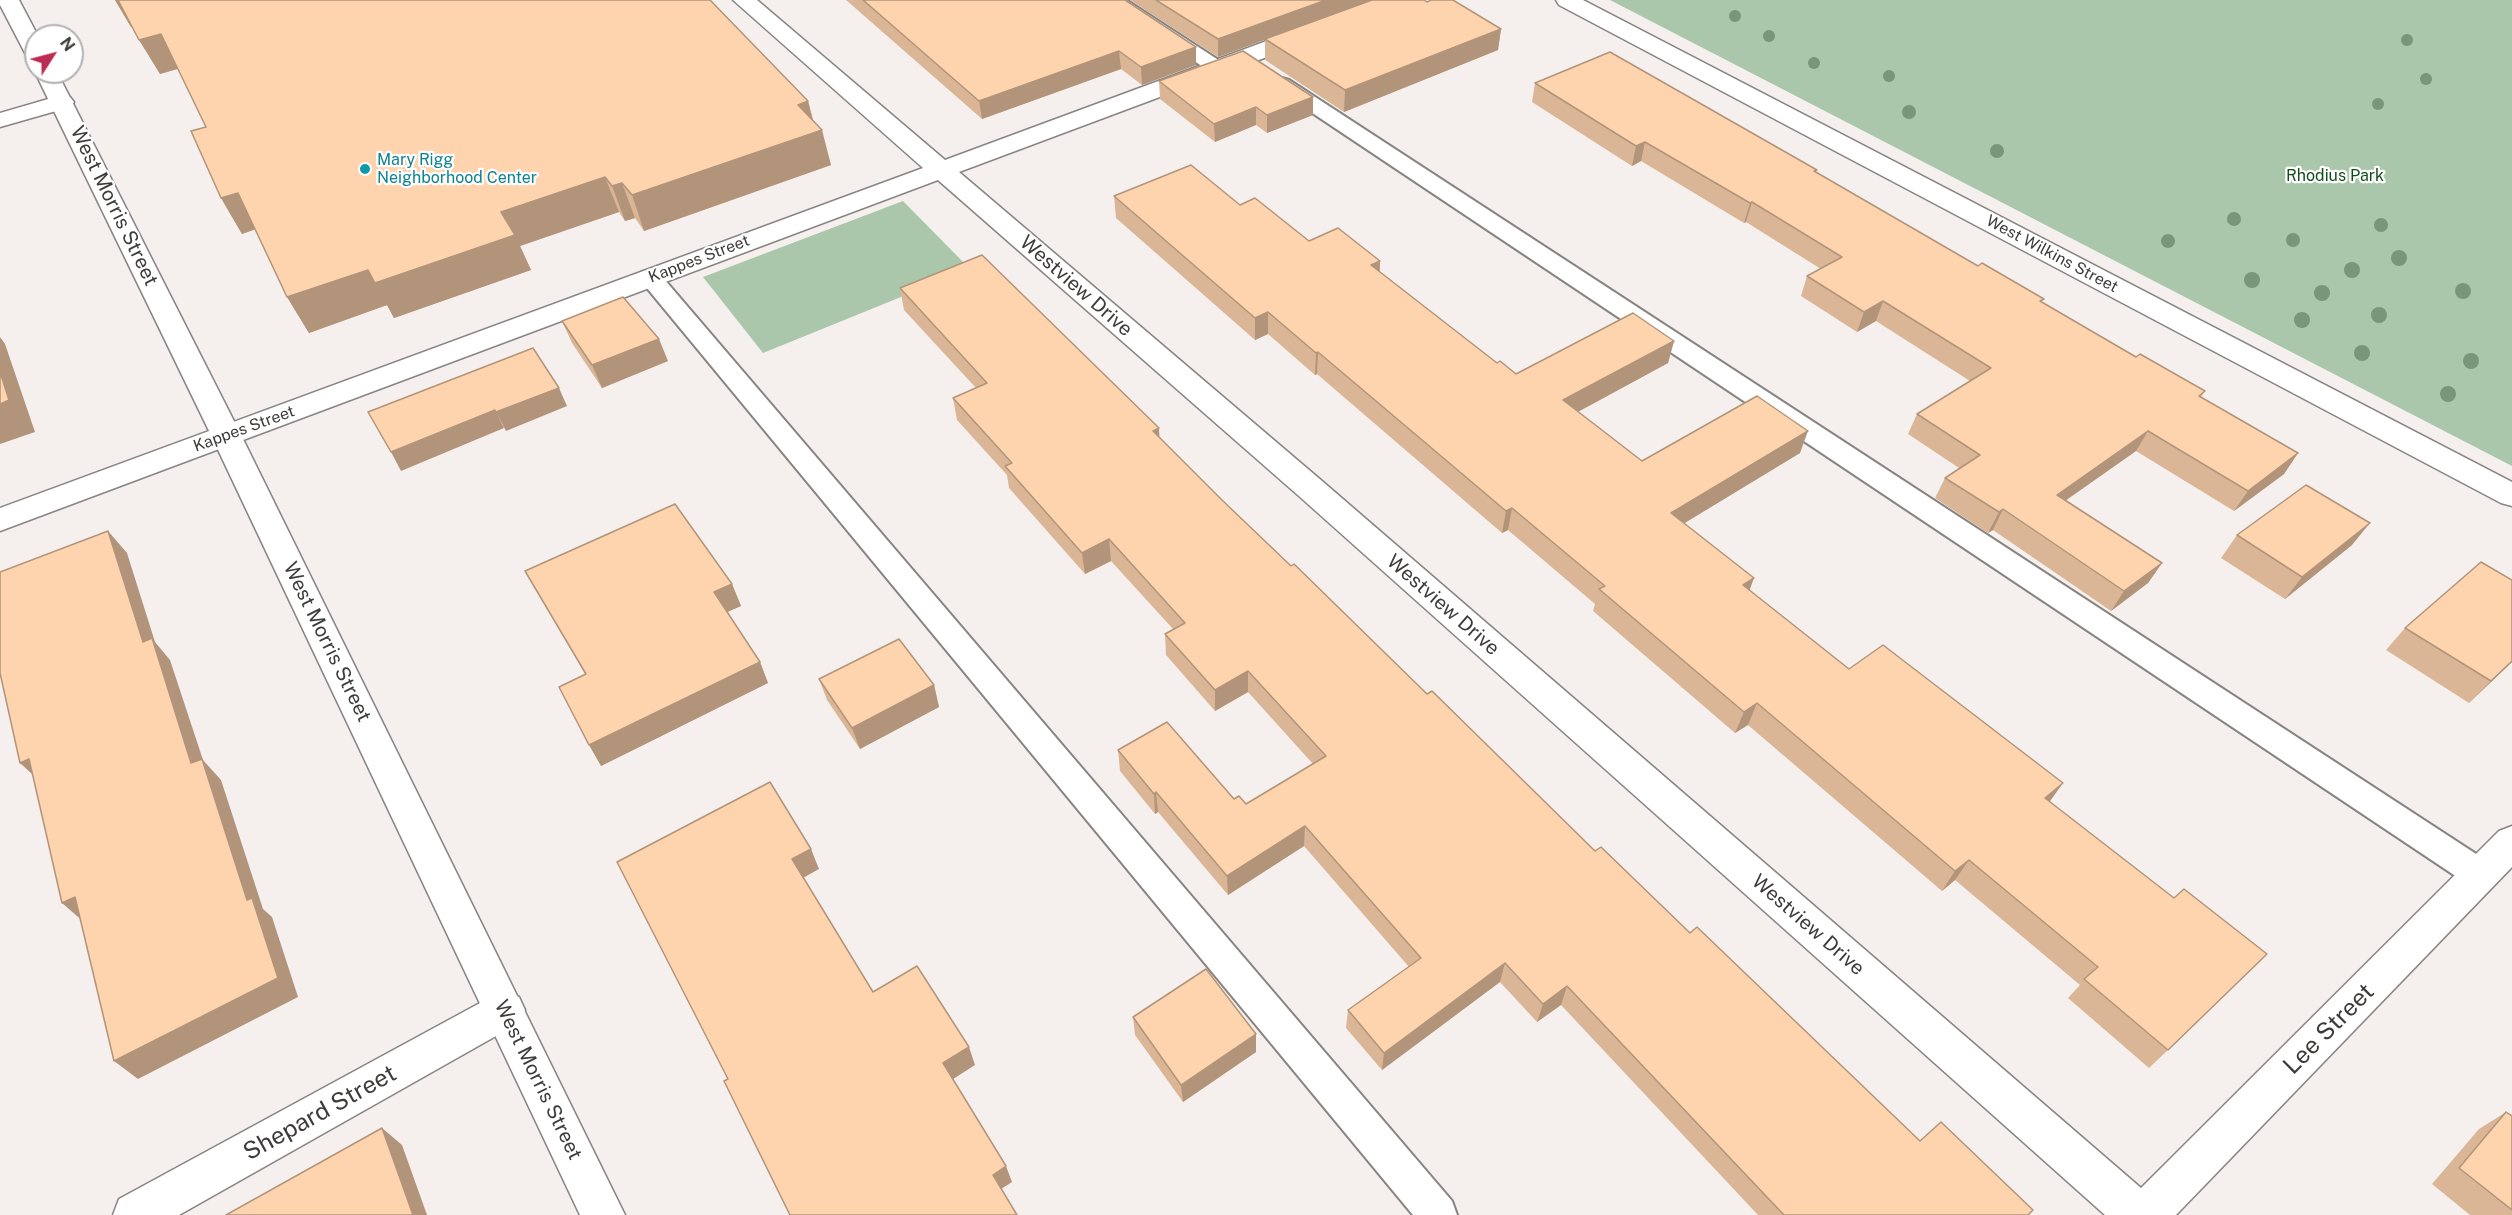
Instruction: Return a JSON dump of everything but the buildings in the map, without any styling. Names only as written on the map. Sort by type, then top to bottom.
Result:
[{"type":"street","points":[[9,0],[24,29]]},
{"type":"street","name":"Westview Drive","points":[[744,0],[1311,489],[2138,1215]]},
{"type":"street","name":"West Wilkins Street","points":[[1567,0],[2512,495]]},
{"type":"street","name":"Kappes Street","points":[[0,520],[1332,25]]},
{"type":"street","name":"West Morris Street","points":[[52,84],[226,435],[603,1215]]},
{"type":"street","points":[[0,120],[62,102]]},
{"type":"street","name":"Lee Street","points":[[2145,1215],[2512,842]]},
{"type":"street","name":"Shepard Street","points":[[135,1215],[505,1010]]},
{"type":"lane","points":[[1113,0],[1216,67]]},
{"type":"lane","points":[[1243,57],[2481,875]]},
{"type":"lane","points":[[650,277],[1438,1215]]},
{"type":"green space","name":"Rhodius Park","points":[[1610,0],[2512,0],[2512,466]]},
{"type":"green space","points":[[903,201],[970,269],[763,353],[703,277]]},
{"type":"place","name":"Mary Rigg Neighborhood Center","points":[[365,169]]}]
